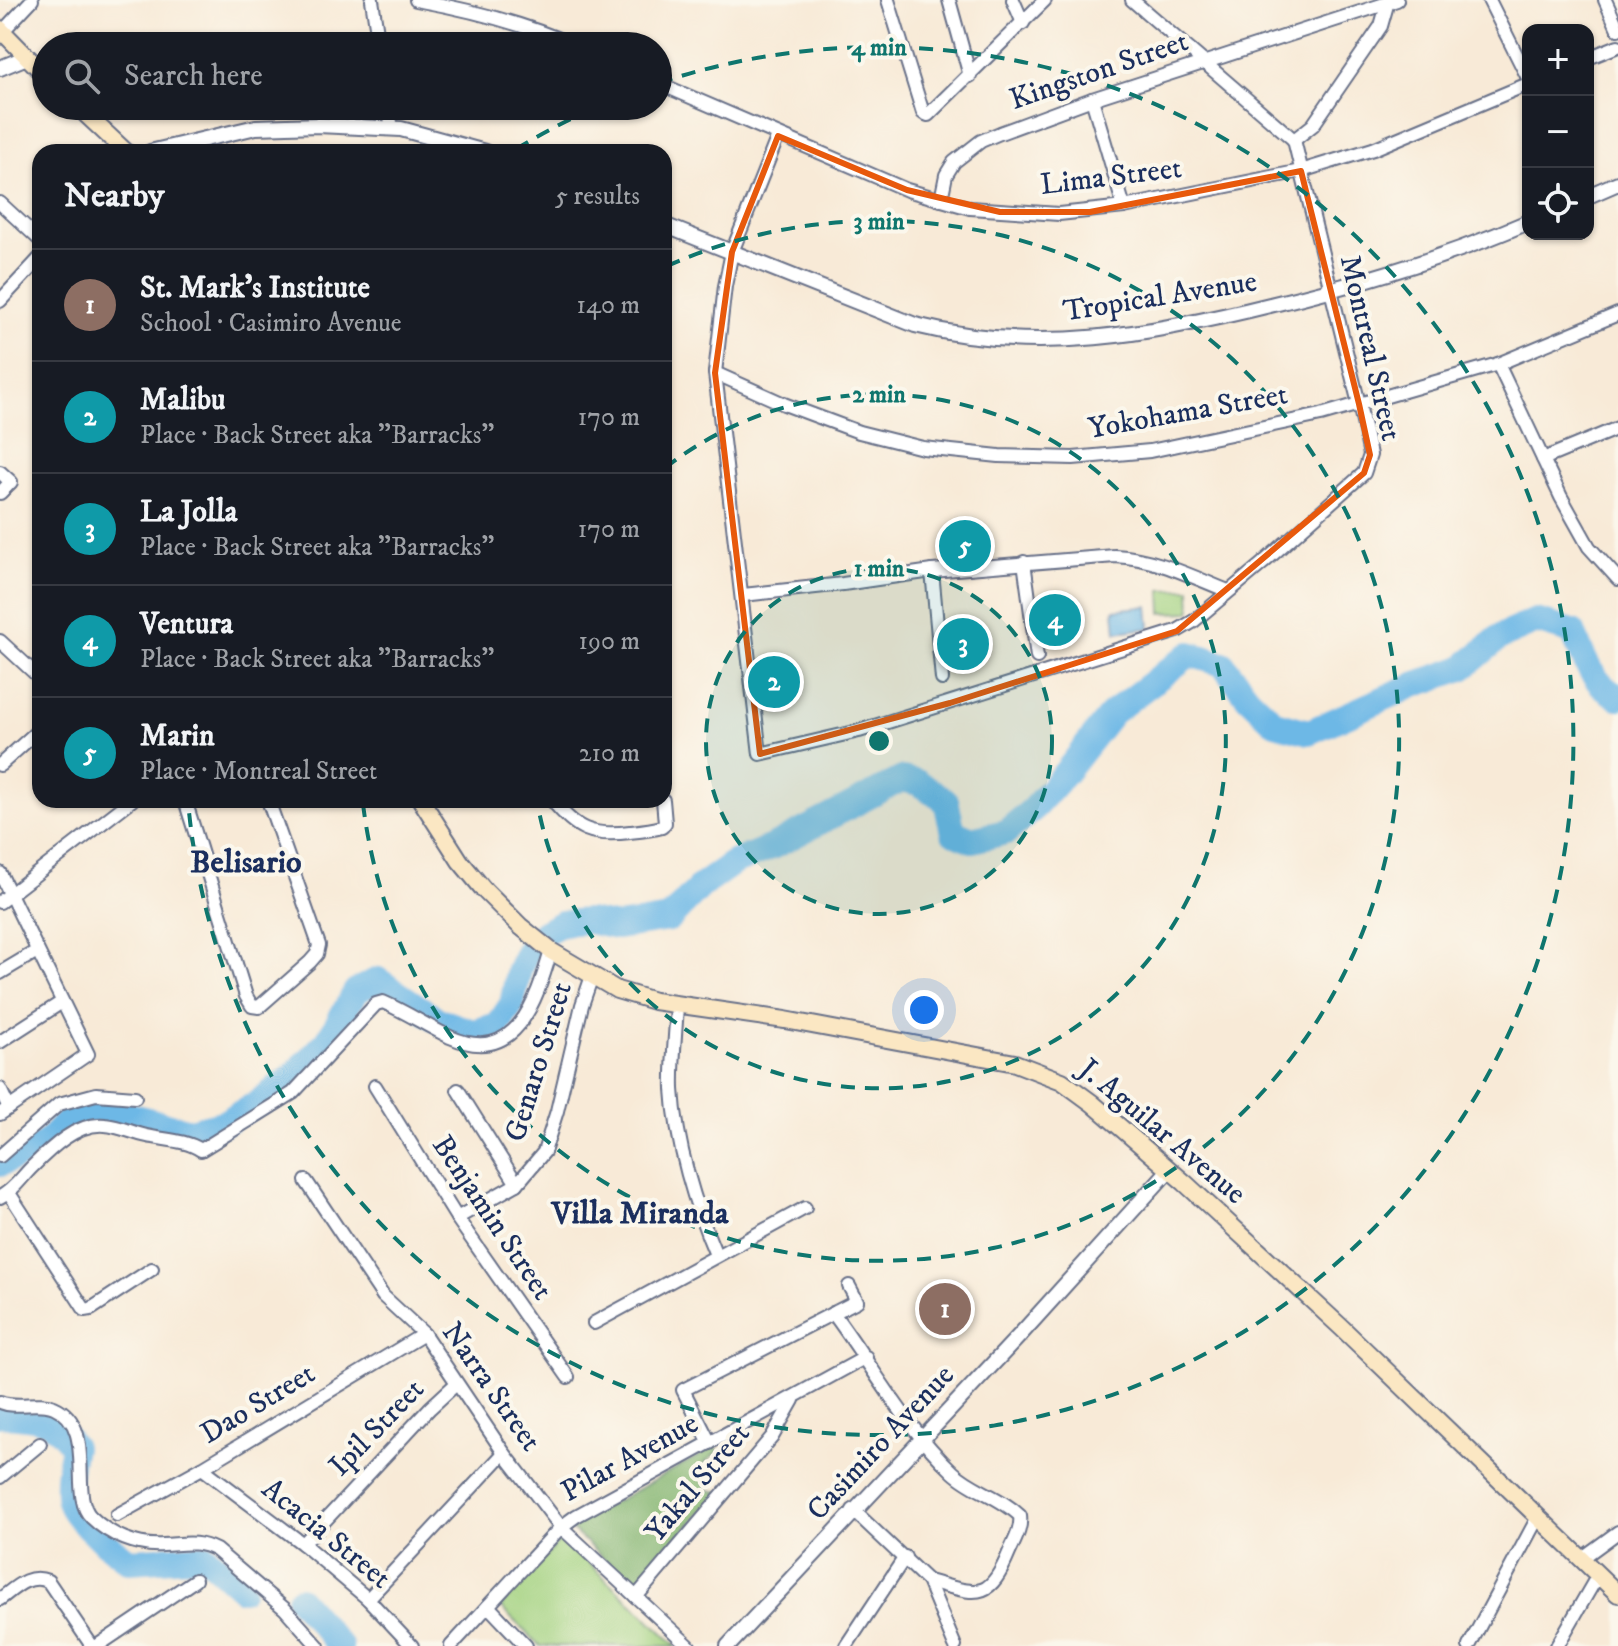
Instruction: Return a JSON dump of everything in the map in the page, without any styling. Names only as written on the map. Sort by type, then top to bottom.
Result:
[{"type":"main road","points":[[1,30],[32,62]]},
{"type":"main road","points":[[92,120],[117,144]]},
{"type":"main road","name":"J. Aguilar Avenue","points":[[426,808],[460,861],[522,928],[548,950],[617,990],[654,1001],[785,1020],[1015,1063],[1062,1081],[1169,1170],[1342,1328],[1618,1594]]},
{"type":"street","points":[[1,30],[32,0]]},
{"type":"street","points":[[372,0],[377,32]]},
{"type":"street","points":[[416,0],[469,10],[539,32]]},
{"type":"street","points":[[888,0],[923,113],[928,115],[1045,0]]},
{"type":"street","points":[[949,0],[970,76]]},
{"type":"street","points":[[1013,0],[1023,23]]},
{"type":"street","points":[[1132,0],[1294,140],[1313,125],[1381,26],[1392,2]]},
{"type":"street","points":[[1489,0],[1522,69]]},
{"type":"street","points":[[1605,0],[1618,29]]},
{"type":"street","name":"Kingston Street","points":[[941,200],[946,175],[954,162],[966,151],[1000,133],[1092,99],[1392,2]]},
{"type":"street","points":[[1594,56],[1618,46]]},
{"type":"street","points":[[0,68],[27,57]]},
{"type":"street","name":"Lima Street","points":[[672,89],[907,190],[1000,212],[1059,214],[1124,207],[1301,171],[1373,149],[1522,84]]},
{"type":"street","points":[[1092,99],[1124,207]]},
{"type":"street","points":[[391,120],[392,128]]},
{"type":"street","points":[[184,144],[256,127],[318,125],[392,128],[424,133],[459,144]]},
{"type":"street","points":[[778,136],[732,252],[715,373],[743,595],[932,571],[1115,556],[1138,557],[1228,591]]},
{"type":"street","name":"Montreal Street","points":[[743,595],[760,754],[859,731],[1153,640],[1194,621],[1347,491],[1364,473],[1370,455],[1294,140]]},
{"type":"street","points":[[1594,193],[1618,183]]},
{"type":"street","points":[[0,203],[32,233]]},
{"type":"street","name":"Tropical Avenue","points":[[672,228],[887,316],[944,332],[1004,340],[1066,341],[1209,320],[1376,279],[1522,224]]},
{"type":"street","points":[[0,301],[32,266]]},
{"type":"street","name":"Yokohama Street","points":[[715,373],[784,404],[859,432],[923,448],[999,456],[1073,458],[1150,451],[1321,415],[1498,364],[1618,314]]},
{"type":"street","points":[[1498,364],[1589,547],[1613,564],[1618,579]]},
{"type":"street","points":[[1543,459],[1618,428]]},
{"type":"street","points":[[0,472],[11,482],[0,493]]},
{"type":"street","points":[[1024,562],[1037,657]]},
{"type":"street","points":[[932,571],[942,679]]},
{"type":"street","points":[[0,641],[32,670]]},
{"type":"street","points":[[0,765],[32,736]]},
{"type":"street","points":[[5,898],[122,808]]},
{"type":"street","points":[[187,808],[246,996],[252,1006],[265,1004],[310,962],[319,945],[271,808]]},
{"type":"street","points":[[558,808],[587,832],[610,835],[656,829],[665,823],[664,808]]},
{"type":"street","points":[[0,873],[5,898],[37,951],[88,1054],[5,1111],[0,1089]]},
{"type":"street","points":[[152,1269],[85,1310],[4,1195],[74,1132],[87,1126],[105,1125],[193,1145],[201,1150],[293,1093],[376,1004],[383,1002],[404,1011],[451,1037],[473,1044],[494,1044],[515,1029],[529,1012],[548,950]]},
{"type":"street","points":[[0,973],[37,951]]},
{"type":"street","name":"Genaro Street","points":[[457,1218],[517,1184],[544,1152],[592,976]]},
{"type":"street","points":[[0,1042],[62,1002]]},
{"type":"street","points":[[677,1003],[673,1088],[677,1124],[700,1217],[716,1255]]},
{"type":"street","name":"Benjamin Street","points":[[375,1086],[457,1218],[568,1377]]},
{"type":"street","points":[[458,1090],[517,1184]]},
{"type":"street","points":[[0,1156],[59,1104],[96,1094],[135,1097]]},
{"type":"street","name":"Casimiro Avenue","points":[[728,1646],[1019,1336],[1169,1170]]},
{"type":"street","name":"Narra Street","points":[[306,1181],[383,1296],[424,1334],[504,1453],[561,1527],[689,1646]]},
{"type":"street","points":[[594,1323],[805,1208]]},
{"type":"street","points":[[710,1443],[683,1390],[857,1301],[849,1286]]},
{"type":"street","points":[[833,1313],[921,1438],[955,1474],[1020,1516],[1021,1522],[1000,1576],[992,1586],[970,1591],[928,1581]]},
{"type":"street","name":"Dao Street","points":[[117,1515],[202,1468],[424,1334]]},
{"type":"street","name":"Pilar Avenue","points":[[451,1646],[561,1527],[576,1516],[866,1357]]},
{"type":"street","name":"Ipil Street","points":[[303,1544],[456,1384]]},
{"type":"street","name":"Yakal Street","points":[[636,1597],[772,1437],[794,1398]]},
{"type":"street","points":[[0,1402],[51,1406],[70,1421],[76,1433],[83,1468],[80,1491],[83,1505],[91,1517],[142,1545],[203,1543],[216,1550],[285,1609],[318,1646]]},
{"type":"street","points":[[0,1477],[40,1444]]},
{"type":"street","points":[[368,1599],[504,1453]]},
{"type":"street","name":"Acacia Street","points":[[202,1468],[303,1544],[368,1599],[412,1646]]},
{"type":"street","points":[[853,1510],[928,1581],[956,1646]]},
{"type":"street","points":[[1469,1646],[1538,1517]]},
{"type":"street","points":[[1581,1559],[1618,1532]]},
{"type":"street","points":[[846,1646],[905,1557]]},
{"type":"street","points":[[1557,1646],[1598,1575]]},
{"type":"street","points":[[0,1599],[27,1580],[37,1577],[48,1581],[95,1646],[195,1580]]},
{"type":"street","points":[[488,1606],[526,1646]]},
{"type":"highlighted area","points":[[778,136],[907,190],[1000,212],[1090,212],[1301,171],[1370,455],[1364,473],[1177,631],[950,703],[760,754],[715,373],[732,252]]},
{"type":"green space","points":[[1190,589],[1191,612],[1162,613],[1161,590]]},
{"type":"green space","points":[[716,1446],[719,1451],[703,1465],[702,1478],[708,1490],[721,1492],[633,1586],[569,1527]]},
{"type":"green space","points":[[562,1538],[677,1646],[540,1646],[500,1607]]},
{"type":"water","points":[[1148,606],[1150,628],[1116,632],[1114,610]]},
{"type":"waterway","points":[[0,1164],[44,1145],[69,1119],[89,1110],[117,1112],[190,1131],[223,1123],[256,1104],[294,1075],[328,1040],[356,991],[378,980],[438,1020],[473,1032],[498,1025],[512,1004],[519,969],[529,948],[542,934],[562,923],[588,921],[617,927],[669,919],[701,886],[733,863],[774,846],[902,779],[919,783],[946,801],[953,832],[972,840],[1006,832],[1032,810],[1065,773],[1112,713],[1190,654],[1223,664],[1248,697],[1275,723],[1309,732],[1414,685],[1463,668],[1500,637],[1536,621],[1573,632],[1595,677],[1618,697]]},
{"type":"waterway","points":[[0,1414],[42,1420],[65,1436],[73,1447],[68,1484],[70,1504],[88,1527],[129,1561],[205,1556],[242,1589]]},
{"type":"waterway","points":[[299,1599],[340,1646]]},
{"type":"place","name":"Marin","points":[[965,546]]},
{"type":"place","name":"Ventura","points":[[1055,620]]},
{"type":"place","name":"La Jolla","points":[[963,644]]},
{"type":"place","name":"Malibu","points":[[774,682]]},
{"type":"place","name":"St. Mark's Institute","points":[[945,1309]]},
{"type":"district","name":"Belisario","points":[[246,863]]},
{"type":"district","name":"Villa Miranda","points":[[640,1214]]}]
